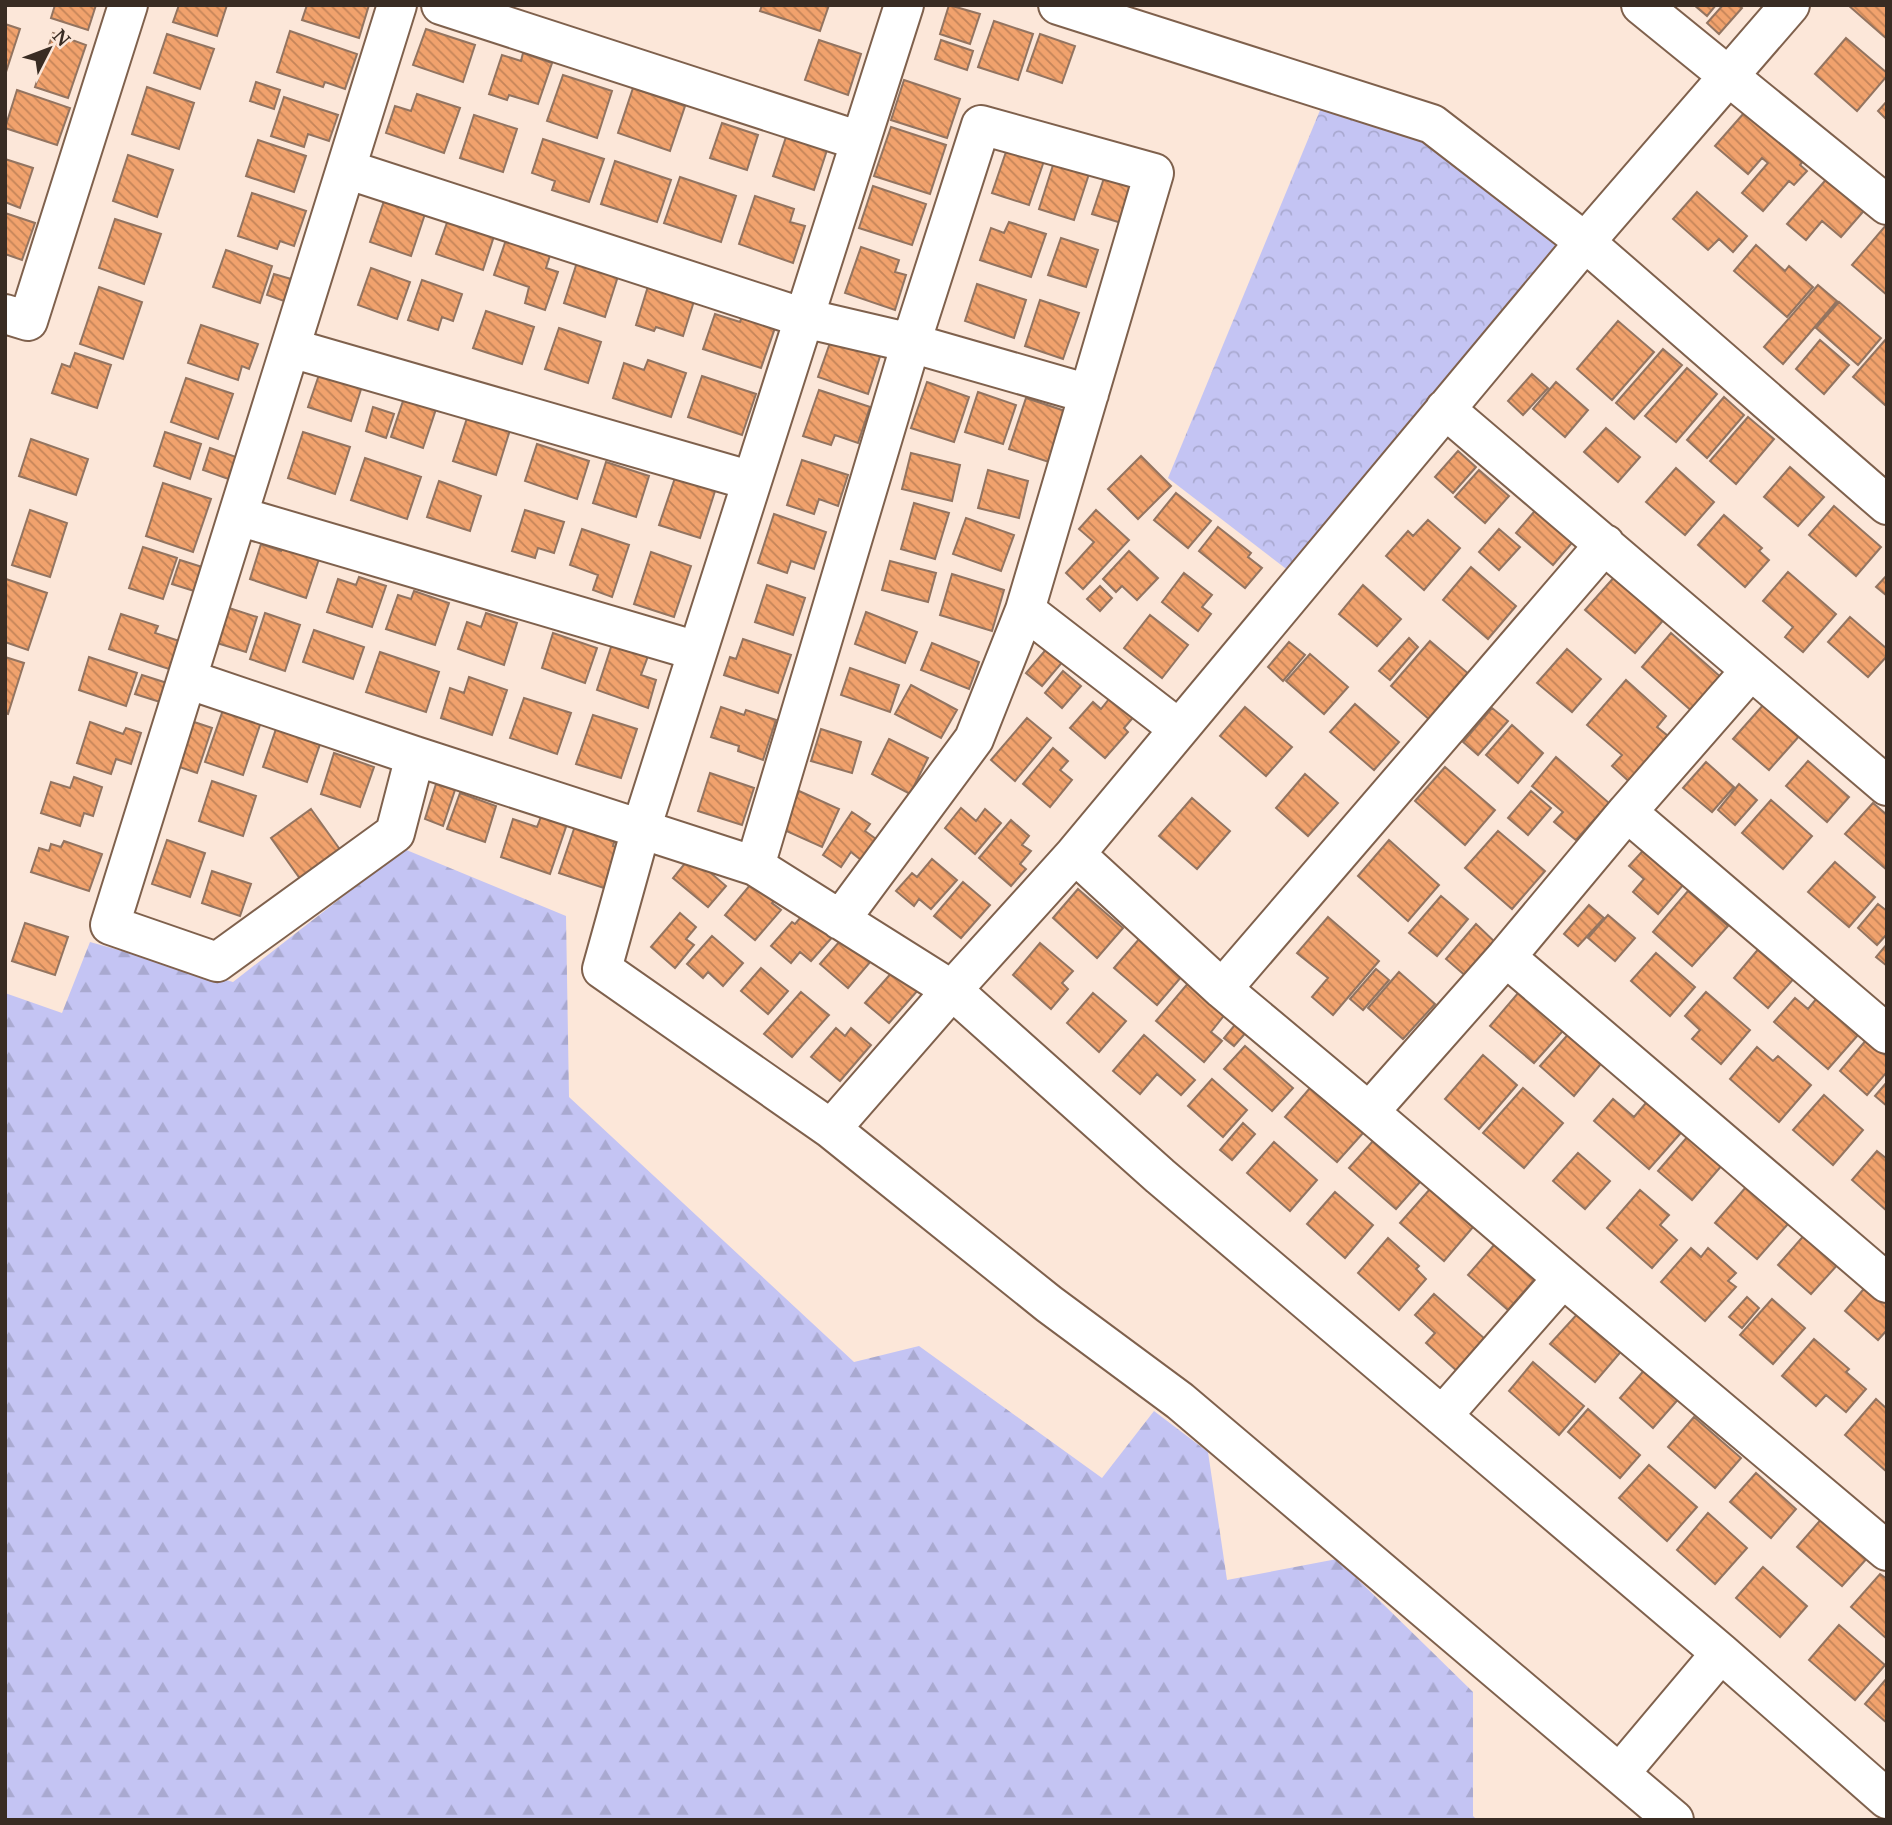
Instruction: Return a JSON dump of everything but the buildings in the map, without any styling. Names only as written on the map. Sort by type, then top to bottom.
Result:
[{"type":"street","points":[[5,314],[28,321],[128,5]]},
{"type":"street","points":[[397,5],[110,925],[217,962],[395,834],[415,756]]},
{"type":"street","points":[[442,5],[860,141]]},
{"type":"street","points":[[904,5],[640,829],[602,969],[831,1129],[1049,1304],[1180,1401],[1674,1820]]},
{"type":"street","points":[[1058,5],[1433,124],[1585,242],[1887,505]]},
{"type":"street","points":[[1641,5],[1727,78],[1887,205]]},
{"type":"street","points":[[831,1129],[1075,854],[1585,242],[1790,5]]},
{"type":"street","points":[[755,866],[911,344],[981,125],[1154,173],[1025,610],[974,739],[840,920]]},
{"type":"street","points":[[346,169],[804,318],[911,344],[1089,394]]},
{"type":"street","points":[[290,348],[752,481]]},
{"type":"street","points":[[1445,409],[1887,786]]},
{"type":"street","points":[[238,516],[697,651]]},
{"type":"street","points":[[1222,989],[1605,544]]},
{"type":"street","points":[[1025,610],[1179,729]]},
{"type":"street","points":[[1369,1112],[1506,957],[1751,670]]},
{"type":"street","points":[[187,679],[755,866],[952,990],[1160,1176],[1721,1653],[1887,1799]]},
{"type":"street","points":[[1628,812],[1887,1034]]},
{"type":"street","points":[[1075,854],[1222,989],[1887,1551]]},
{"type":"street","points":[[1506,957],[1887,1283]]},
{"type":"street","points":[[1442,1416],[1563,1278]]},
{"type":"street","points":[[1620,1773],[1721,1653]]},
{"type":"green space","points":[[1328,91],[1432,124],[1585,242],[1302,581],[1168,478]]},
{"type":"green space","points":[[404,849],[566,916],[569,1097],[854,1362],[919,1346],[1102,1478],[1154,1411],[1208,1452],[1227,1580],[1337,1559],[1473,1692],[1473,1816],[1477,1820],[5,1820],[5,993],[62,1013],[90,942],[233,982]]}]
